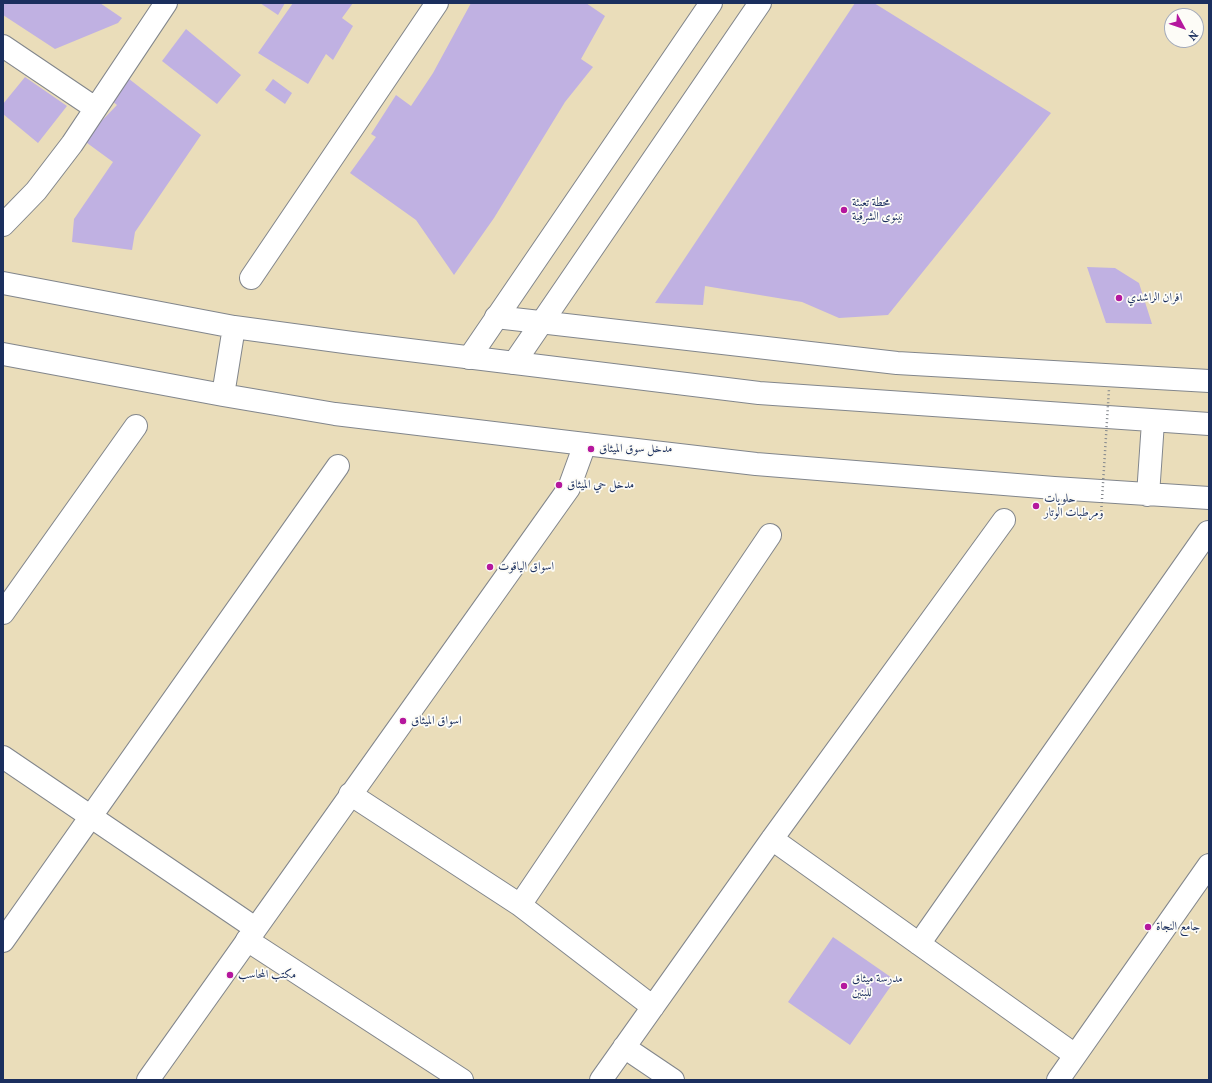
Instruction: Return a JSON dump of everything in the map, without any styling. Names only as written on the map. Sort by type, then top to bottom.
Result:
[{"type":"main road","points":[[3,225],[36,191],[72,144],[166,3]]},
{"type":"main road","points":[[251,278],[437,3]]},
{"type":"main road","points":[[469,358],[711,3]]},
{"type":"main road","points":[[514,362],[760,3]]},
{"type":"main road","points":[[3,46],[95,108]]},
{"type":"main road","points":[[3,283],[234,327],[469,358],[514,362],[759,393],[1153,422],[1209,424]]},
{"type":"main road","points":[[496,317],[898,363],[1209,381]]},
{"type":"main road","points":[[223,395],[234,327]]},
{"type":"main road","points":[[3,354],[223,395],[335,414],[585,444],[756,464],[1148,495],[1209,498]]},
{"type":"main road","points":[[1148,495],[1153,422]]},
{"type":"main road","points":[[3,613],[136,426]]},
{"type":"main road","points":[[148,1080],[569,488],[585,444]]},
{"type":"main road","points":[[3,941],[338,466]]},
{"type":"main road","points":[[601,1080],[772,839],[1004,520]]},
{"type":"main road","points":[[919,944],[1208,532]]},
{"type":"main road","points":[[520,905],[770,536]]},
{"type":"main road","points":[[3,757],[91,816],[251,934],[462,1080]]},
{"type":"main road","points":[[350,794],[520,905],[653,1007]]},
{"type":"main road","points":[[772,839],[1075,1055]]},
{"type":"main road","points":[[1058,1080],[1209,865]]},
{"type":"main road","points":[[624,1047],[673,1080]]},
{"type":"path","points":[[1101,514],[1109,390]]},
{"type":"building","points":[[3,3],[100,3],[122,18],[118,23],[55,49],[3,15]]},
{"type":"building","points":[[260,3],[285,3],[278,15]]},
{"type":"building","points":[[293,3],[353,3],[342,18],[353,26],[333,60],[326,54],[308,84],[258,53]]},
{"type":"building","points":[[471,3],[586,3],[605,16],[581,59],[593,67],[565,102],[494,218],[454,275],[416,220],[350,173],[376,137],[371,134],[396,95],[411,106],[433,73]]},
{"type":"building","points":[[855,3],[874,3],[1051,113],[888,315],[839,318],[802,302],[705,286],[703,305],[655,303]]},
{"type":"building","points":[[186,29],[241,75],[217,104],[162,61]]},
{"type":"building","points":[[124,75],[201,135],[135,232],[132,250],[72,242],[74,219],[113,162],[83,140],[117,105],[107,97]]},
{"type":"building","points":[[25,77],[67,106],[38,143],[3,114],[3,104]]},
{"type":"building","points":[[273,79],[292,93],[285,104],[265,90]]},
{"type":"building","points":[[1087,267],[1115,268],[1139,283],[1152,324],[1106,323]]},
{"type":"building","points":[[833,937],[895,980],[850,1045],[788,1002]]},
{"type":"place","name":"محطة تعبئة نينوى الشرقية","points":[[844,210]]},
{"type":"place","name":"افران الراشدي","points":[[1119,298]]},
{"type":"place","name":"مدخل سوق الميثاق","points":[[591,449]]},
{"type":"place","name":"مدخل حي الميثاق","points":[[559,485]]},
{"type":"place","name":"حلويات ومرطبات الوتار","points":[[1036,506]]},
{"type":"place","name":"اسواق الياقوت","points":[[490,567]]},
{"type":"place","name":"اسواق الميثاق","points":[[403,721]]},
{"type":"place","name":"جامع النجاة","points":[[1148,927]]},
{"type":"place","name":"مكتب المحاسب","points":[[230,975]]},
{"type":"place","name":"مدرسة ميثاق للبنين","points":[[844,986]]}]
